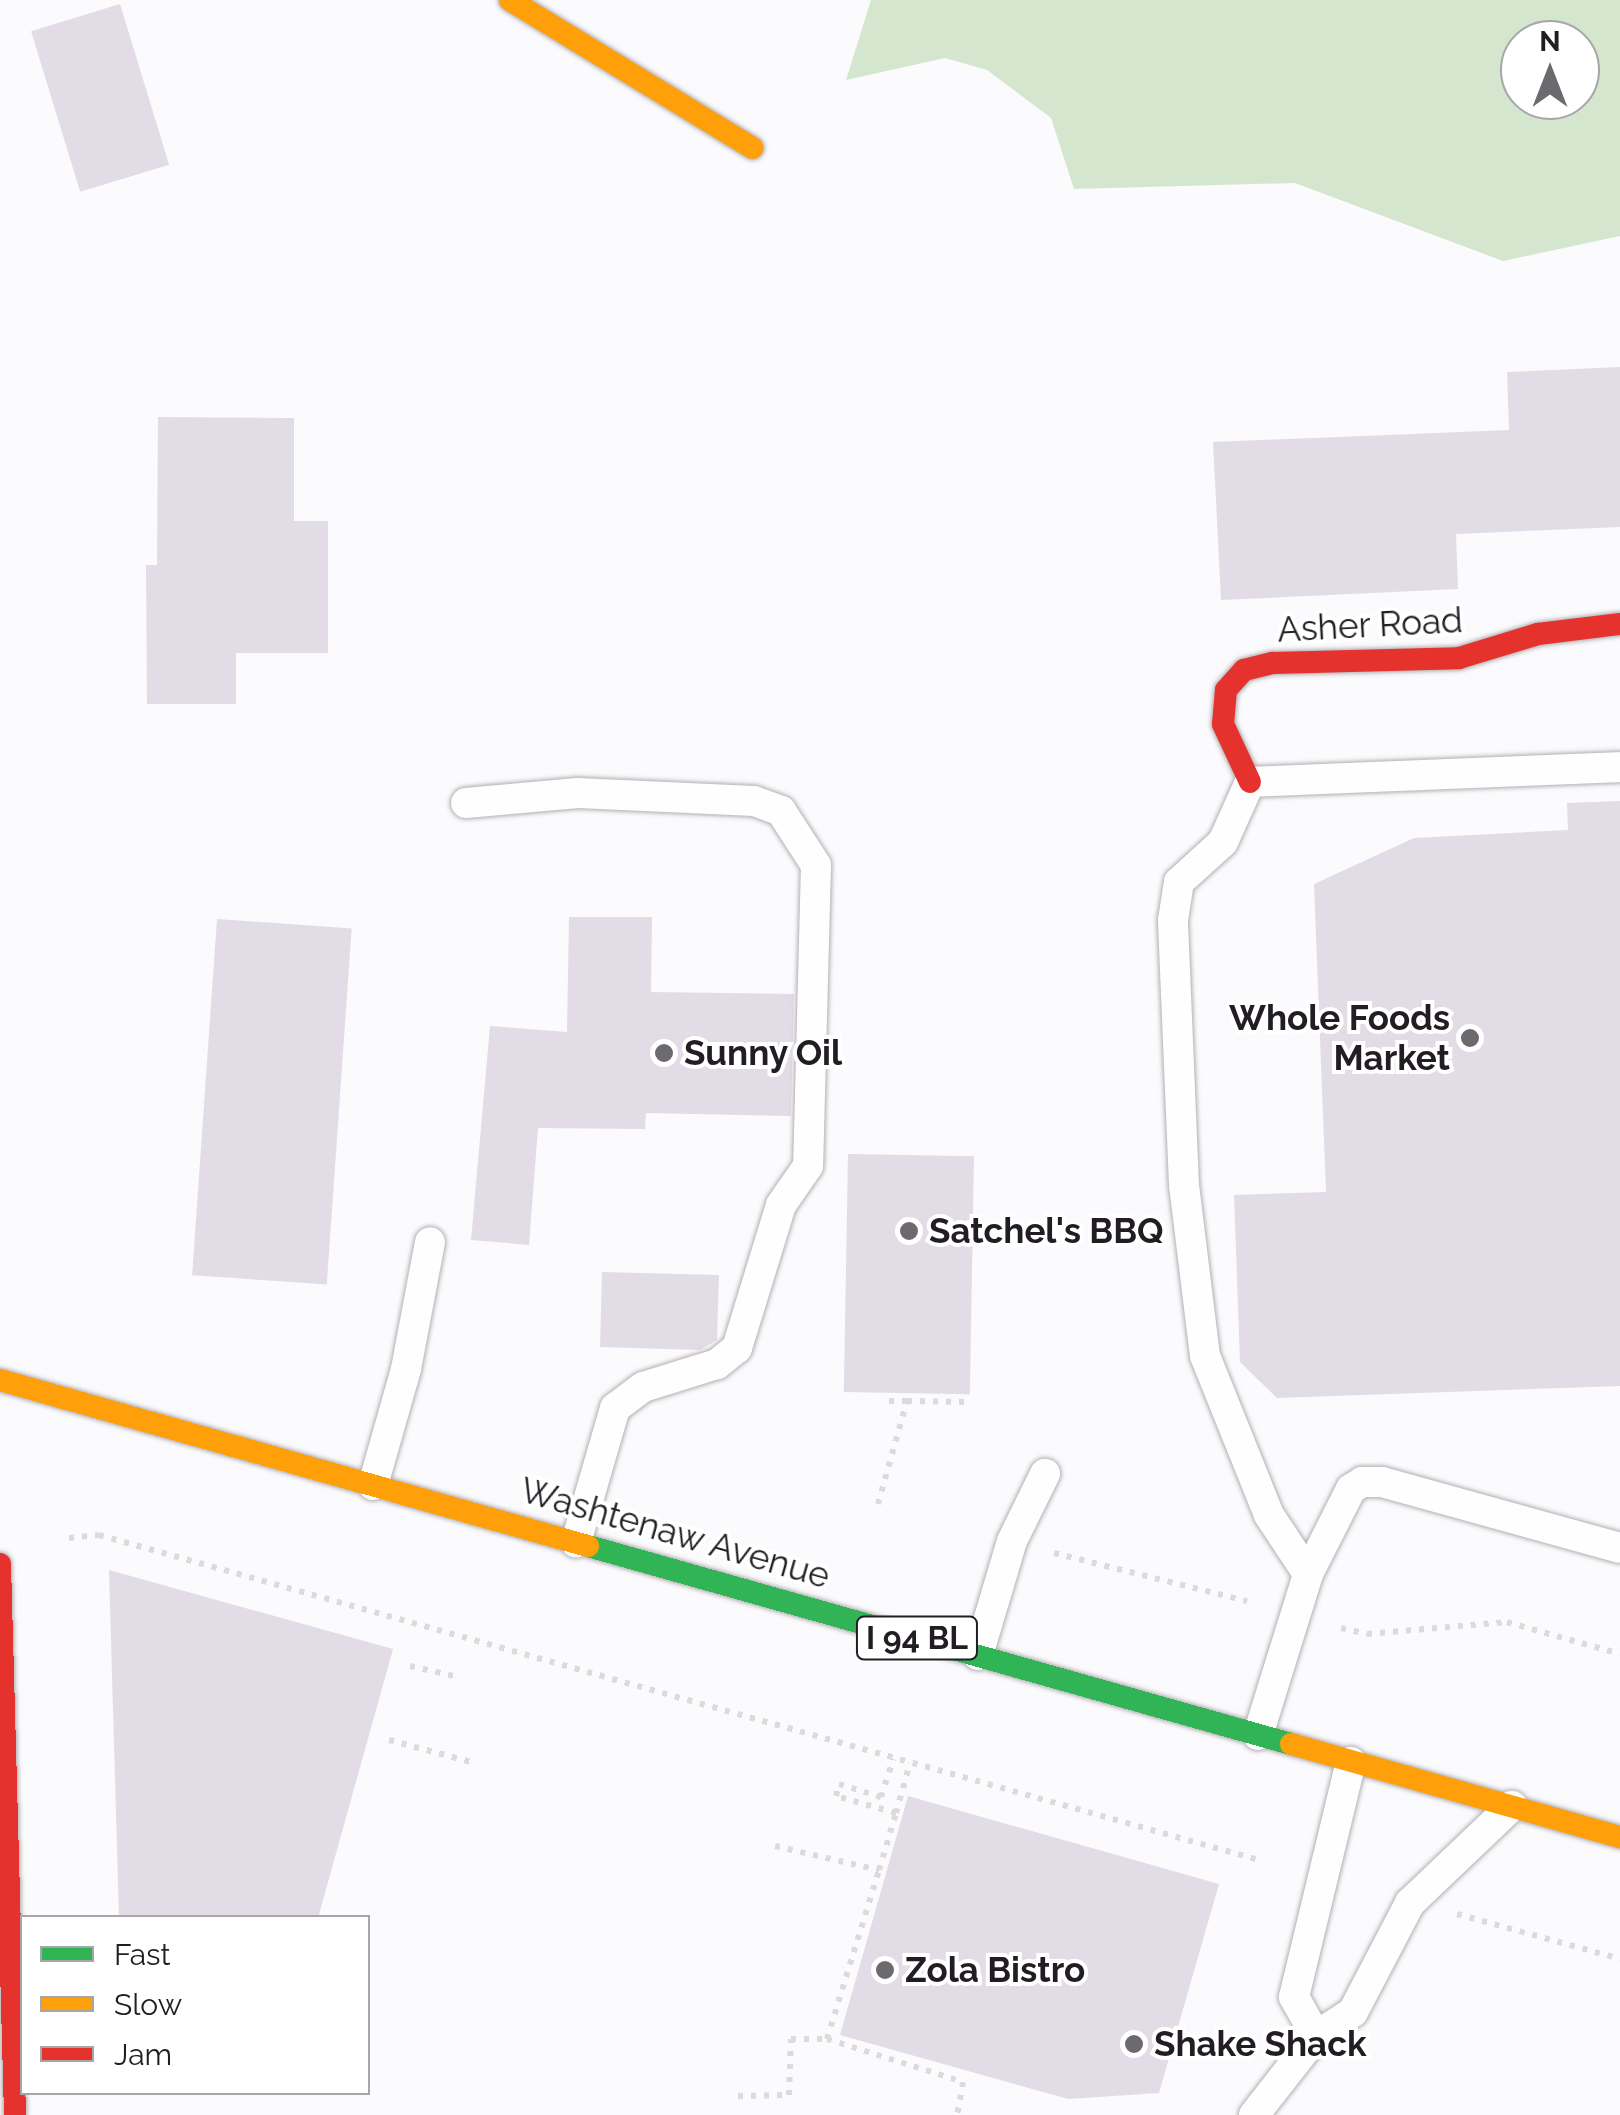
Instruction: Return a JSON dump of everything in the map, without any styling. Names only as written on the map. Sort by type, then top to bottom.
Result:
[{"type":"main road","points":[[510,0],[752,148]]},
{"type":"main road","name":"Asher Road","points":[[1250,782],[1223,724],[1226,690],[1244,670],[1273,663],[1459,658],[1538,634],[1620,624]]},
{"type":"main road","name":"Washtenaw Avenue","points":[[0,1380],[1620,1837]]},
{"type":"main road","points":[[0,1564],[15,2115]]},
{"type":"lane","points":[[1308,1574],[1269,1515],[1226,1420],[1205,1356],[1186,1220],[1175,900],[1189,868],[1223,842],[1238,819],[1250,782],[1620,767]]},
{"type":"lane","points":[[466,802],[578,794],[754,801],[780,811],[816,865],[808,1166],[780,1205],[737,1348],[718,1364],[644,1387],[614,1408],[576,1542]]},
{"type":"lane","points":[[372,1485],[406,1369],[430,1242]]},
{"type":"lane","points":[[978,1655],[1012,1541],[1045,1474]]},
{"type":"lane","points":[[1258,1734],[1308,1574],[1350,1489],[1362,1482],[1382,1482],[1620,1548]]},
{"type":"lane","points":[[1316,2036],[1294,1997],[1350,1762]]},
{"type":"lane","points":[[1254,2115],[1316,2036],[1353,2012],[1410,1903],[1512,1806]]},
{"type":"path","points":[[878,1504],[905,1398]]},
{"type":"path","points":[[888,1400],[970,1402]]},
{"type":"path","points":[[70,1538],[99,1536],[1258,1860]]},
{"type":"path","points":[[1046,1551],[1247,1602]]},
{"type":"path","points":[[1341,1628],[1368,1634],[1507,1622],[1620,1654]]},
{"type":"path","points":[[410,1666],[458,1678]]},
{"type":"path","points":[[389,1740],[472,1762]]},
{"type":"path","points":[[893,1759],[881,1797],[839,1784],[836,1796],[896,1813]]},
{"type":"path","points":[[827,2040],[910,1764]]},
{"type":"path","points":[[775,1846],[880,1870]]},
{"type":"path","points":[[1446,1911],[1620,1959]]},
{"type":"path","points":[[738,2096],[789,2095],[791,2040],[827,2040],[964,2082],[958,2115]]},
{"type":"green space","points":[[871,0],[1620,0],[1620,236],[1503,261],[1295,183],[1074,189],[1051,118],[987,70],[945,58],[846,80]]},
{"type":"building","points":[[120,4],[169,165],[80,192],[31,31]]},
{"type":"building","points":[[1620,367],[1620,527],[1456,534],[1458,589],[1221,600],[1213,442],[1509,430],[1507,372]]},
{"type":"building","points":[[158,417],[294,418],[294,521],[328,521],[328,653],[236,653],[236,704],[147,704],[146,565],[157,565]]},
{"type":"building","name":"Whole Foods Market","points":[[1620,801],[1620,1386],[1277,1398],[1240,1362],[1234,1195],[1326,1192],[1314,884],[1414,838],[1568,830],[1567,803]]},
{"type":"building","points":[[569,917],[652,917],[651,992],[794,994],[791,1116],[646,1113],[645,1129],[538,1128],[529,1245],[471,1240],[490,1026],[567,1032]]},
{"type":"building","points":[[217,919],[352,928],[327,1285],[192,1275]]},
{"type":"building","points":[[848,1154],[974,1156],[970,1394],[844,1392]]},
{"type":"building","points":[[602,1272],[719,1275],[717,1340],[700,1350],[600,1347]]},
{"type":"building","points":[[109,1570],[393,1649],[319,1915],[119,1915]]},
{"type":"building","points":[[908,1796],[1219,1884],[1159,2093],[1068,2099],[840,2035]]},
{"type":"traffic: fast","points":[[588,1546],[1291,1744]]},
{"type":"traffic: slow","points":[[510,0],[752,148]]},
{"type":"traffic: slow","points":[[0,1380],[588,1546]]},
{"type":"traffic: slow","points":[[1291,1744],[1620,1837]]},
{"type":"traffic: jam","points":[[1250,782],[1223,724],[1226,690],[1244,670],[1273,663],[1459,658],[1538,634],[1620,624]]},
{"type":"traffic: jam","points":[[0,1564],[15,2115]]},
{"type":"place","name":"Whole Foods Market","points":[[1470,1038]]},
{"type":"place","name":"Sunny Oil","points":[[664,1053]]},
{"type":"place","name":"Satchel's BBQ","points":[[909,1231]]},
{"type":"place","name":"Zola Bistro","points":[[885,1970]]},
{"type":"place","name":"Shake Shack","points":[[1134,2044]]}]
